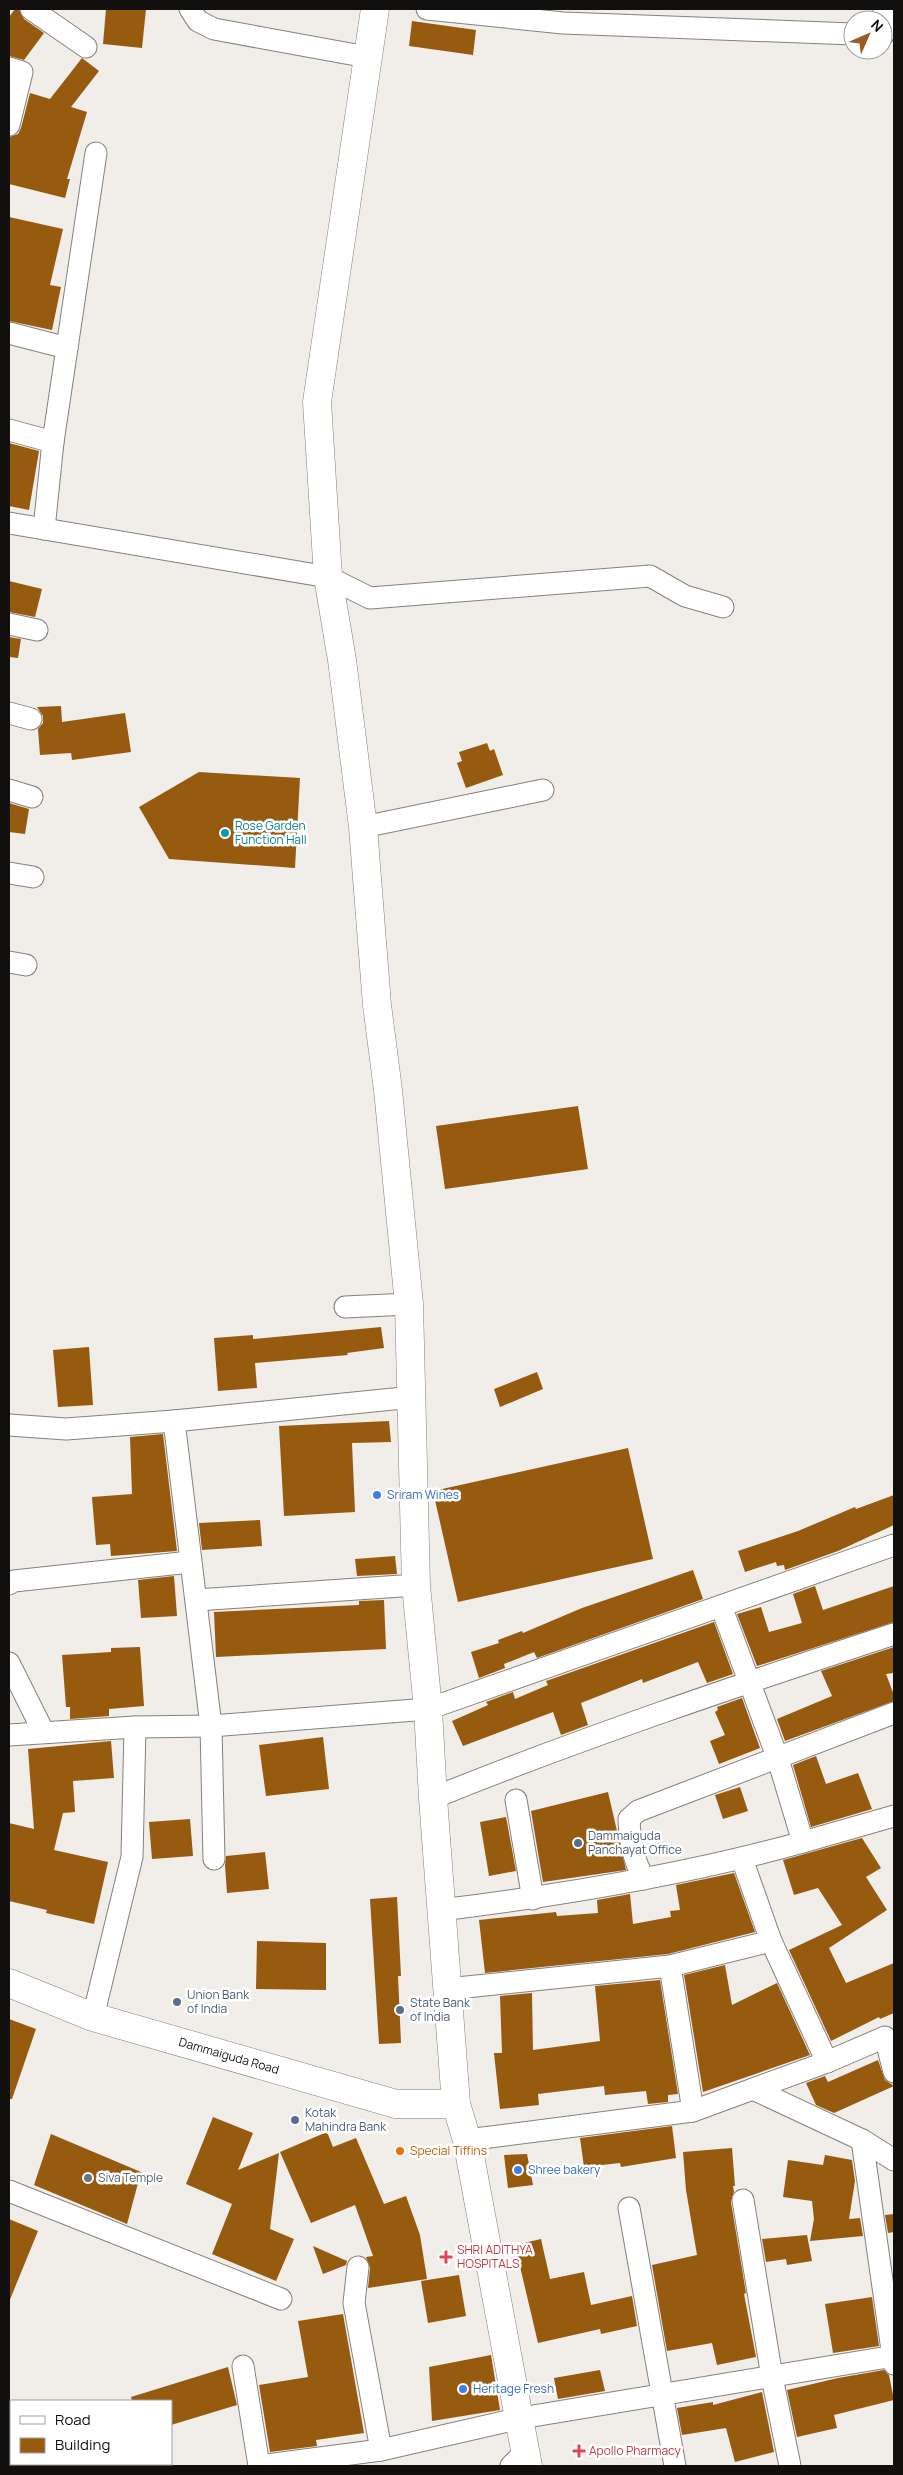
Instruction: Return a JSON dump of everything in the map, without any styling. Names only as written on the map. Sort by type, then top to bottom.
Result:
[{"type":"street","points":[[31,9],[86,47]]},
{"type":"street","points":[[190,9],[198,21],[214,29],[367,57]]},
{"type":"street","points":[[375,9],[317,402],[328,577],[342,660],[363,827],[377,1005],[388,1090],[409,1304],[413,1397],[416,1585],[428,1709],[432,1798],[456,2104],[467,2140],[521,2418],[522,2461]]},
{"type":"street","points":[[427,9],[843,33]]},
{"type":"street","points":[[9,68],[22,72],[9,125]]},
{"type":"street","points":[[44,529],[53,442],[96,154]]},
{"type":"street","points":[[9,333],[67,348]]},
{"type":"street","points":[[9,430],[53,442]]},
{"type":"street","points":[[9,523],[328,577],[370,598],[650,576],[685,596],[723,607]]},
{"type":"street","points":[[9,624],[37,630]]},
{"type":"street","points":[[9,713],[31,719]]},
{"type":"street","points":[[9,790],[32,797]]},
{"type":"street","points":[[363,827],[543,790]]},
{"type":"street","points":[[9,872],[33,877]]},
{"type":"street","points":[[345,1307],[409,1304]]},
{"type":"street","points":[[9,1425],[66,1429],[174,1421],[413,1397]]},
{"type":"street","points":[[174,1421],[210,1726],[214,1859]]},
{"type":"street","points":[[9,1735],[43,1731],[210,1726],[428,1709],[894,1545]]},
{"type":"street","points":[[9,1584],[14,1581],[190,1562]]},
{"type":"street","points":[[196,1600],[416,1585]]},
{"type":"street","points":[[721,1606],[778,1759],[803,1842]]},
{"type":"street","points":[[432,1798],[508,1767],[748,1682],[894,1634]]},
{"type":"street","points":[[9,1663],[43,1731]]},
{"type":"street","points":[[644,1879],[635,1861],[630,1840],[629,1819],[638,1811],[894,1713]]},
{"type":"street","points":[[93,2017],[132,1857],[136,1727]]},
{"type":"street","points":[[516,1800],[533,1899]]},
{"type":"street","points":[[441,1910],[533,1899],[742,1859],[894,1816]]},
{"type":"street","points":[[742,1859],[771,1940],[827,2062]]},
{"type":"street","points":[[447,1989],[670,1966],[771,1940]]},
{"type":"street","points":[[670,1966],[693,2111]]},
{"type":"street","name":"Dammaiguda Road","points":[[9,1983],[93,2017],[396,2104],[456,2104]]},
{"type":"street","points":[[467,2140],[693,2111],[827,2062],[889,2035],[894,2072]]},
{"type":"street","points":[[753,2089],[862,2140],[894,2160]]},
{"type":"street","points":[[243,2366],[259,2466],[381,2450],[521,2418],[894,2359],[862,2140]]},
{"type":"street","points":[[9,2191],[281,2299]]},
{"type":"street","points":[[743,2200],[772,2377],[790,2466]]},
{"type":"street","points":[[629,2208],[675,2466]]},
{"type":"street","points":[[358,2267],[354,2303],[381,2450]]},
{"type":"building","points":[[15,9],[19,9],[24,19],[44,33],[24,60],[9,56],[9,17]]},
{"type":"building","points":[[106,9],[146,9],[142,48],[103,44]]},
{"type":"building","points":[[412,21],[476,30],[473,55],[409,46]]},
{"type":"building","points":[[82,58],[99,71],[71,107],[87,112],[67,179],[70,179],[65,198],[9,184],[9,137],[18,134],[21,128],[30,93],[50,99]]},
{"type":"building","points":[[9,217],[63,229],[50,285],[61,287],[52,330],[9,321]]},
{"type":"building","points":[[9,443],[39,451],[29,510],[9,506]]},
{"type":"building","points":[[9,581],[42,589],[35,617],[9,612]]},
{"type":"building","points":[[9,637],[21,639],[18,658],[9,657]]},
{"type":"building","points":[[61,706],[62,722],[125,713],[131,752],[72,760],[71,753],[40,755],[38,729],[43,723],[43,716],[37,707]]},
{"type":"building","points":[[487,743],[490,751],[494,749],[503,775],[466,788],[457,763],[462,761],[459,752]]},
{"type":"building","name":"Rose Garden Function Hall","points":[[199,772],[300,778],[295,868],[169,859],[139,807]]},
{"type":"building","points":[[9,803],[29,809],[25,834],[9,832]]},
{"type":"building","points":[[578,1106],[588,1169],[445,1189],[436,1126]]},
{"type":"building","points":[[381,1327],[384,1348],[347,1353],[348,1355],[255,1363],[257,1388],[218,1391],[214,1338],[253,1335],[253,1339]]},
{"type":"building","points":[[89,1347],[93,1405],[58,1407],[53,1350]]},
{"type":"building","points":[[537,1372],[543,1389],[500,1407],[494,1389]]},
{"type":"building","points":[[389,1421],[391,1442],[352,1443],[355,1512],[284,1516],[279,1426]]},
{"type":"building","points":[[163,1434],[177,1551],[111,1556],[110,1544],[96,1545],[92,1497],[132,1494],[130,1437]]},
{"type":"building","points":[[628,1448],[653,1559],[458,1602],[433,1491]]},
{"type":"building","points":[[894,1495],[894,1525],[838,1551],[785,1570],[784,1565],[777,1566],[776,1562],[745,1572],[738,1551],[798,1531],[855,1507],[856,1509]]},
{"type":"building","points":[[260,1520],[262,1546],[202,1550],[199,1523]]},
{"type":"building","points":[[395,1556],[397,1574],[357,1576],[355,1559]]},
{"type":"building","points":[[693,1570],[703,1599],[537,1658],[534,1652],[504,1664],[505,1668],[479,1678],[471,1652],[499,1643],[498,1640],[522,1631],[523,1633],[582,1608]]},
{"type":"building","points":[[174,1576],[177,1616],[141,1618],[138,1580]]},
{"type":"building","points":[[815,1586],[823,1610],[894,1586],[894,1622],[757,1666],[737,1614],[761,1607],[769,1632],[802,1623],[793,1594]]},
{"type":"building","points":[[384,1600],[386,1649],[216,1657],[214,1612],[359,1605],[359,1601]]},
{"type":"building","points":[[714,1622],[733,1674],[707,1683],[698,1662],[643,1683],[642,1679],[581,1703],[588,1725],[561,1735],[553,1712],[463,1746],[452,1721],[488,1705],[486,1702],[513,1692],[515,1699],[548,1685],[546,1681]]},
{"type":"building","points":[[140,1647],[144,1706],[109,1709],[109,1716],[70,1719],[70,1707],[66,1707],[62,1655],[111,1652],[111,1648]]},
{"type":"building","points":[[894,1647],[894,1673],[886,1674],[894,1695],[894,1701],[785,1741],[777,1719],[832,1696],[821,1671]]},
{"type":"building","points":[[742,1698],[760,1748],[719,1764],[710,1741],[725,1735],[715,1712],[718,1710],[717,1707]]},
{"type":"building","points":[[323,1737],[329,1789],[266,1796],[259,1745]]},
{"type":"building","points":[[111,1741],[114,1778],[73,1781],[75,1812],[63,1813],[54,1850],[108,1862],[94,1924],[46,1913],[47,1910],[9,1901],[9,1823],[34,1829],[28,1749]]},
{"type":"building","points":[[816,1756],[826,1784],[858,1773],[872,1809],[811,1827],[793,1765]]},
{"type":"building","points":[[740,1787],[748,1811],[723,1819],[715,1795]]},
{"type":"building","name":"Dammaiguda Panchayat Office","points":[[608,1792],[626,1870],[543,1882],[531,1811]]},
{"type":"building","points":[[506,1817],[516,1871],[489,1876],[480,1822]]},
{"type":"building","points":[[190,1819],[193,1856],[152,1859],[149,1822]]},
{"type":"building","points":[[862,1838],[881,1868],[866,1877],[887,1910],[829,1948],[846,1983],[894,1963],[894,2013],[880,2019],[879,2017],[831,2041],[789,1950],[842,1925],[818,1888],[794,1895],[783,1860]]},
{"type":"building","points":[[265,1852],[269,1889],[227,1893],[226,1856]]},
{"type":"building","points":[[734,1873],[755,1932],[668,1954],[485,1973],[479,1920],[556,1912],[557,1916],[598,1913],[597,1900],[630,1894],[633,1924],[671,1917],[670,1911],[680,1910],[676,1885]]},
{"type":"building","points":[[397,1897],[401,1976],[398,1976],[401,2043],[379,2044],[370,1899]]},
{"type":"building","points":[[257,1941],[326,1943],[326,1990],[256,1989]]},
{"type":"building","points":[[725,1965],[732,2005],[777,1983],[810,2055],[703,2092],[684,1975]]},
{"type":"building","points":[[660,1980],[678,2094],[668,2095],[668,2102],[648,2104],[646,2091],[605,2095],[604,2086],[538,2094],[539,2105],[500,2109],[494,2053],[502,2053],[500,1996],[532,1993],[533,2050],[600,2041],[595,1986]]},
{"type":"building","points":[[9,2019],[36,2029],[12,2099],[9,2099]]},
{"type":"building","points":[[878,2060],[885,2080],[894,2086],[834,2113],[816,2105],[806,2083],[825,2076],[828,2082]]},
{"type":"building","points":[[213,2117],[253,2133],[238,2170],[279,2153],[270,2229],[294,2239],[276,2281],[212,2254],[232,2204],[186,2184]]},
{"type":"building","points":[[672,2126],[676,2158],[621,2167],[620,2163],[584,2167],[580,2138]]},
{"type":"building","points":[[327,2132],[333,2147],[356,2138],[384,2204],[406,2196],[420,2235],[427,2279],[368,2288],[370,2268],[366,2257],[373,2256],[355,2205],[311,2223],[280,2152]]},
{"type":"building","name":"Siva Temple","points":[[51,2134],[141,2172],[127,2224],[34,2185]]},
{"type":"building","points":[[732,2148],[735,2186],[733,2186],[734,2192],[731,2202],[746,2293],[744,2294],[756,2357],[717,2365],[712,2343],[667,2351],[652,2265],[697,2255],[686,2190],[683,2152]]},
{"type":"building","name":"Shree bakery","points":[[527,2154],[533,2185],[508,2188],[504,2155]]},
{"type":"building","points":[[825,2155],[852,2160],[855,2181],[849,2219],[860,2218],[863,2236],[810,2241],[814,2219],[812,2201],[783,2197],[788,2160],[823,2165]]},
{"type":"building","points":[[894,2214],[894,2232],[888,2233],[885,2215]]},
{"type":"building","points":[[9,2219],[38,2231],[9,2302]]},
{"type":"building","points":[[807,2235],[812,2261],[787,2265],[786,2259],[766,2262],[762,2239]]},
{"type":"building","points":[[541,2239],[550,2279],[584,2272],[591,2305],[632,2296],[637,2326],[601,2334],[600,2329],[538,2343],[515,2245]]},
{"type":"building","points":[[313,2246],[347,2261],[346,2265],[323,2274]]},
{"type":"building","points":[[459,2275],[466,2316],[428,2323],[421,2281]]},
{"type":"building","points":[[872,2297],[879,2346],[833,2353],[825,2304]]},
{"type":"building","points":[[343,2314],[364,2433],[316,2440],[317,2446],[270,2452],[259,2385],[308,2377],[298,2321]]},
{"type":"building","name":"Heritage Fresh","points":[[491,2355],[500,2410],[432,2421],[429,2367]]},
{"type":"building","points":[[228,2367],[237,2405],[172,2425],[172,2400],[132,2400],[131,2397]]},
{"type":"building","points":[[600,2370],[605,2391],[558,2399],[554,2378]]},
{"type":"building","points":[[884,2370],[889,2375],[894,2400],[834,2415],[837,2428],[797,2437],[787,2390]]},
{"type":"building","points":[[762,2392],[774,2452],[735,2462],[726,2428],[682,2435],[677,2408],[713,2402],[713,2405]]},
{"type":"place","name":"Rose Garden Function Hall","points":[[225,833]]},
{"type":"place","name":"Sriram Wines","points":[[377,1495]]},
{"type":"place","name":"Dammaiguda Panchayat Office","points":[[578,1843]]},
{"type":"place","name":"Union Bank of India","points":[[177,2002]]},
{"type":"place","name":"State Bank of India","points":[[400,2010]]},
{"type":"place","name":"Kotak Mahindra Bank","points":[[295,2120]]},
{"type":"place","name":"Special Tiffins","points":[[400,2151]]},
{"type":"place","name":"Shree bakery","points":[[518,2170]]},
{"type":"place","name":"Siva Temple","points":[[88,2178]]},
{"type":"place","name":"SHRI ADITHYA HOSPITALS","points":[[446,2257]]},
{"type":"place","name":"Heritage Fresh","points":[[463,2389]]},
{"type":"place","name":"Apollo Pharmacy","points":[[579,2451]]}]
